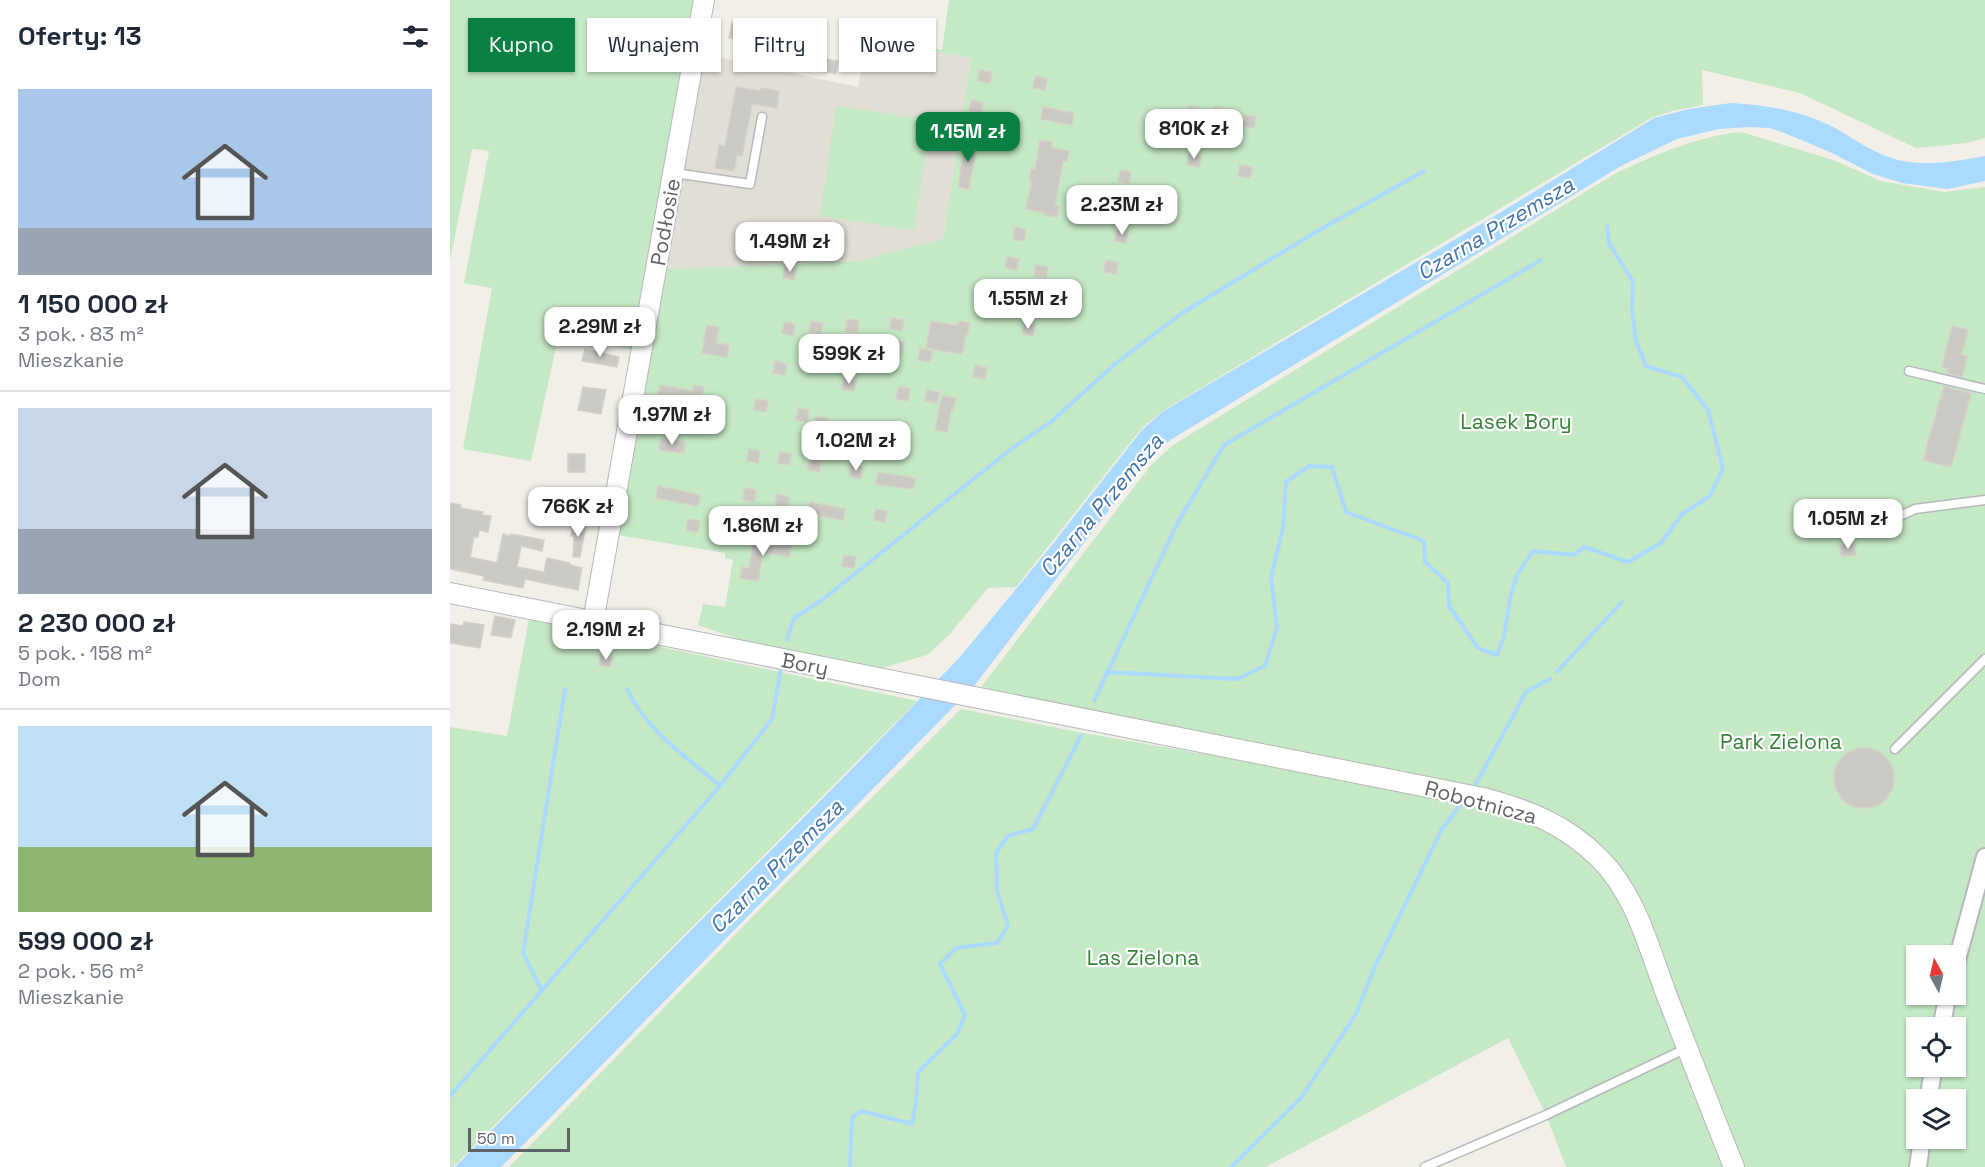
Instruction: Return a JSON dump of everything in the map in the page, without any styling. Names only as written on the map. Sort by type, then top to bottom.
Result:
[{"type":"street","name":"Podłosie","points":[[593,622],[704,0]]},
{"type":"street","name":"Bory","points":[[450,593],[1161,734]]},
{"type":"street","name":"Robotnicza","points":[[1161,734],[1483,798],[1520,808],[1567,832],[1599,858],[1616,878],[1640,922],[1734,1167]]},
{"type":"street","points":[[1961,945],[1985,857]]},
{"type":"street","points":[[1918,1167],[1920,1149]]},
{"type":"lane","points":[[674,173],[750,184],[762,117]]},
{"type":"lane","points":[[1909,371],[1985,389]]},
{"type":"lane","points":[[1855,532],[1881,525],[1915,509],[1985,500]]},
{"type":"lane","points":[[1895,749],[1985,659]]},
{"type":"lane","points":[[1425,1167],[1546,1115],[1687,1048]]},
{"type":"shaded area","points":[[936,51],[971,58],[943,239],[858,261],[666,269],[701,72],[721,72],[721,58],[733,60],[733,72],[788,72],[858,87],[861,72],[936,72]]},
{"type":"green space","points":[[450,0],[694,0],[691,18],[587,18],[587,72],[682,72],[635,350],[559,334],[531,461],[463,449],[492,288],[464,283],[489,151],[472,149],[450,261]]},
{"type":"green space","points":[[949,0],[1985,0],[1985,138],[1967,143],[1916,148],[1800,93],[1702,70],[1703,105],[1651,118],[1161,412],[1141,429],[1016,587],[988,588],[949,635],[927,655],[879,669],[749,643],[698,625],[703,604],[725,607],[733,560],[725,558],[725,553],[618,535],[666,269],[858,261],[943,239],[971,58],[936,51],[936,49],[942,50]]},
{"type":"green space","points":[[836,106],[931,120],[914,230],[820,216]]},
{"type":"green space","name":"Park Zielona","points":[[1741,132],[1833,160],[1881,181],[1944,192],[1985,187],[1985,1167],[1743,1167],[1619,868],[1603,847],[1561,817],[1531,803],[1482,787],[1209,737],[981,687],[1151,465],[1173,445],[1616,173],[1677,147]]},
{"type":"green space","points":[[529,619],[917,701],[453,1167],[450,1167],[450,727],[507,736]]},
{"type":"green space","name":"Las Zielona","points":[[961,709],[1078,732],[1478,802],[1549,828],[1592,860],[1631,916],[1725,1167],[1566,1167],[1546,1115],[1508,1038],[1266,1167],[509,1167],[763,906]]},
{"type":"water","name":"Czarna Przemsza","points":[[1731,103],[1769,107],[1805,116],[1829,125],[1893,159],[1933,163],[1985,156],[1985,181],[1948,189],[1902,183],[1873,174],[1830,152],[1770,128],[1719,129],[1677,139],[1621,166],[1172,439],[1153,453],[974,686],[536,1132],[501,1167],[455,1167],[848,773],[960,657],[1142,430],[1162,412],[1488,220],[1654,118],[1689,109]]},
{"type":"building","points":[[732,23],[733,23],[733,39],[729,38]]},
{"type":"building","points":[[827,59],[838,61],[836,74],[824,72],[827,72]]},
{"type":"building","points":[[980,70],[992,72],[990,83],[978,81]]},
{"type":"building","points":[[1035,76],[1047,78],[1045,90],[1033,88]]},
{"type":"building","points":[[736,87],[779,91],[777,108],[752,104],[742,156],[737,156],[734,171],[715,168],[719,145],[725,146]]},
{"type":"building","points":[[971,100],[983,102],[981,113],[969,111]]},
{"type":"building","points":[[1189,106],[1200,108],[1198,119],[1187,117]]},
{"type":"building","points":[[1214,106],[1225,108],[1223,120],[1211,118]]},
{"type":"building","points":[[1043,107],[1074,113],[1072,125],[1041,119]]},
{"type":"building","points":[[1245,115],[1256,117],[1254,128],[1243,126]]},
{"type":"building","points":[[966,137],[978,139],[969,189],[958,187]]},
{"type":"building","points":[[1040,140],[1052,142],[1051,148],[1069,151],[1067,162],[1063,161],[1055,205],[1059,206],[1057,217],[1026,209],[1032,181],[1029,181],[1031,169],[1035,170]]},
{"type":"building","points":[[1189,154],[1201,156],[1199,167],[1187,165]]},
{"type":"building","points":[[1240,165],[1252,167],[1250,178],[1238,176]]},
{"type":"building","points":[[1120,170],[1131,172],[1129,184],[1118,181]]},
{"type":"building","points":[[1143,186],[1176,192],[1174,203],[1141,198]]},
{"type":"building","points":[[1015,227],[1026,230],[1024,241],[1013,239]]},
{"type":"building","points":[[1117,229],[1128,231],[1126,243],[1115,241]]},
{"type":"building","points":[[1007,257],[1019,259],[1017,270],[1005,268]]},
{"type":"building","points":[[1106,260],[1118,262],[1116,274],[1104,272]]},
{"type":"building","points":[[1036,265],[1048,267],[1046,278],[1034,276]]},
{"type":"building","points":[[785,266],[796,268],[794,280],[783,278]]},
{"type":"building","points":[[892,318],[904,320],[902,331],[890,329]]},
{"type":"building","points":[[847,319],[859,321],[857,333],[845,331]]},
{"type":"building","points":[[811,321],[823,323],[821,334],[809,332]]},
{"type":"building","points":[[931,321],[958,326],[959,321],[970,323],[962,354],[926,348]]},
{"type":"building","points":[[784,322],[795,324],[793,336],[782,333]]},
{"type":"building","points":[[1024,323],[1035,325],[1033,336],[1022,334]]},
{"type":"building","points":[[707,325],[719,327],[716,343],[729,345],[727,357],[702,353]]},
{"type":"building","points":[[1952,326],[1968,330],[1961,355],[1967,356],[1962,377],[1947,373],[1948,369],[1942,367]]},
{"type":"building","points":[[892,340],[904,342],[902,354],[890,351]]},
{"type":"building","points":[[850,341],[862,343],[860,354],[848,352]]},
{"type":"building","points":[[585,349],[619,357],[617,367],[582,361]]},
{"type":"building","points":[[920,349],[932,351],[930,362],[918,360]]},
{"type":"building","points":[[775,361],[787,364],[785,375],[773,373]]},
{"type":"building","points":[[975,365],[987,368],[985,379],[973,377]]},
{"type":"building","points":[[844,378],[856,380],[854,391],[842,389]]},
{"type":"building","points":[[660,385],[692,391],[694,385],[704,387],[699,411],[657,403]]},
{"type":"building","points":[[1944,386],[1971,394],[1951,467],[1923,460]]},
{"type":"building","points":[[583,387],[606,390],[601,414],[578,410]]},
{"type":"building","points":[[899,387],[910,389],[908,401],[896,399]]},
{"type":"building","points":[[927,390],[939,392],[937,403],[925,401]]},
{"type":"building","points":[[942,396],[956,398],[953,410],[951,409],[947,432],[935,430]]},
{"type":"building","points":[[756,399],[768,401],[766,412],[754,410]]},
{"type":"building","points":[[798,408],[809,410],[807,422],[796,420]]},
{"type":"building","points":[[816,416],[828,418],[826,429],[814,427]]},
{"type":"building","points":[[858,424],[870,427],[868,438],[856,436]]},
{"type":"building","points":[[893,429],[905,431],[903,442],[891,440]]},
{"type":"building","points":[[661,438],[685,442],[684,453],[659,450]]},
{"type":"building","points":[[749,449],[760,451],[758,463],[747,461]]},
{"type":"building","points":[[780,452],[791,454],[789,465],[778,463]]},
{"type":"building","points":[[568,454],[585,454],[585,472],[568,472]]},
{"type":"building","points":[[810,459],[821,461],[819,472],[808,470]]},
{"type":"building","points":[[851,465],[863,467],[861,479],[849,476]]},
{"type":"building","points":[[878,472],[915,478],[913,489],[876,484]]},
{"type":"building","points":[[658,486],[700,495],[698,506],[656,498]]},
{"type":"building","points":[[745,488],[756,490],[754,502],[743,500]]},
{"type":"building","points":[[777,494],[789,497],[787,508],[775,506]]},
{"type":"building","points":[[810,502],[845,509],[843,520],[808,513]]},
{"type":"building","points":[[450,503],[491,516],[488,532],[479,530],[478,537],[474,537],[470,557],[497,563],[503,534],[544,540],[542,551],[521,546],[517,567],[544,572],[547,558],[570,563],[570,565],[582,568],[578,590],[525,579],[523,588],[483,580],[484,576],[450,569]]},
{"type":"building","points":[[876,509],[887,511],[885,522],[874,520]]},
{"type":"building","points":[[688,519],[700,521],[698,532],[686,530]]},
{"type":"building","points":[[574,521],[586,524],[580,557],[573,557],[574,536],[571,536]]},
{"type":"building","points":[[754,538],[791,545],[789,557],[763,552],[758,581],[740,578],[742,567],[749,568]]},
{"type":"building","points":[[1854,543],[1856,555],[1841,556],[1840,545]]},
{"type":"building","points":[[844,555],[856,557],[854,568],[842,566]]},
{"type":"building","points":[[495,616],[515,620],[511,638],[491,635]]},
{"type":"building","points":[[464,622],[484,625],[480,648],[450,643],[450,624],[463,626]]},
{"type":"building","points":[[601,655],[612,657],[610,667],[599,665]]},
{"type":"building","points":[[1858,748],[1870,748],[1881,753],[1889,761],[1894,778],[1892,790],[1881,803],[1870,808],[1858,808],[1847,803],[1839,795],[1834,784],[1834,772],[1839,761],[1847,753]]},
{"type":"waterway","points":[[787,640],[794,618],[822,600],[1011,449],[1052,421],[1115,364],[1182,313],[1316,232],[1424,171]]},
{"type":"waterway","points":[[1106,672],[1237,679],[1265,666],[1277,627],[1271,578],[1283,528],[1286,482],[1309,466],[1332,467],[1346,512],[1424,541],[1425,562],[1448,583],[1449,606],[1478,648],[1497,655],[1504,637],[1510,598],[1517,575],[1533,551],[1574,555],[1584,547],[1628,562],[1661,543],[1682,514],[1710,496],[1723,468],[1708,410],[1682,377],[1646,366],[1636,341],[1632,310],[1633,282],[1609,243],[1607,226]]},
{"type":"waterway","points":[[1094,701],[1178,522],[1224,445],[1541,260]]},
{"type":"waterway","points":[[1557,672],[1622,602]]},
{"type":"waterway","points":[[450,1096],[720,786],[772,719],[781,668]]},
{"type":"waterway","points":[[1476,784],[1526,692],[1550,679]]},
{"type":"waterway","points":[[542,991],[523,953],[565,689]]},
{"type":"waterway","points":[[627,689],[635,704],[656,731],[720,786]]},
{"type":"waterway","points":[[850,1167],[852,1118],[861,1111],[912,1124],[918,1072],[957,1034],[965,1015],[940,964],[956,948],[997,943],[1008,926],[997,891],[996,853],[1008,836],[1033,829],[1081,736]]},
{"type":"waterway","points":[[1231,1167],[1301,1098],[1356,1014],[1375,966],[1442,829],[1460,805]]},
{"type":"park label","name":"Lasek Bory","points":[[1516,421]]}]
